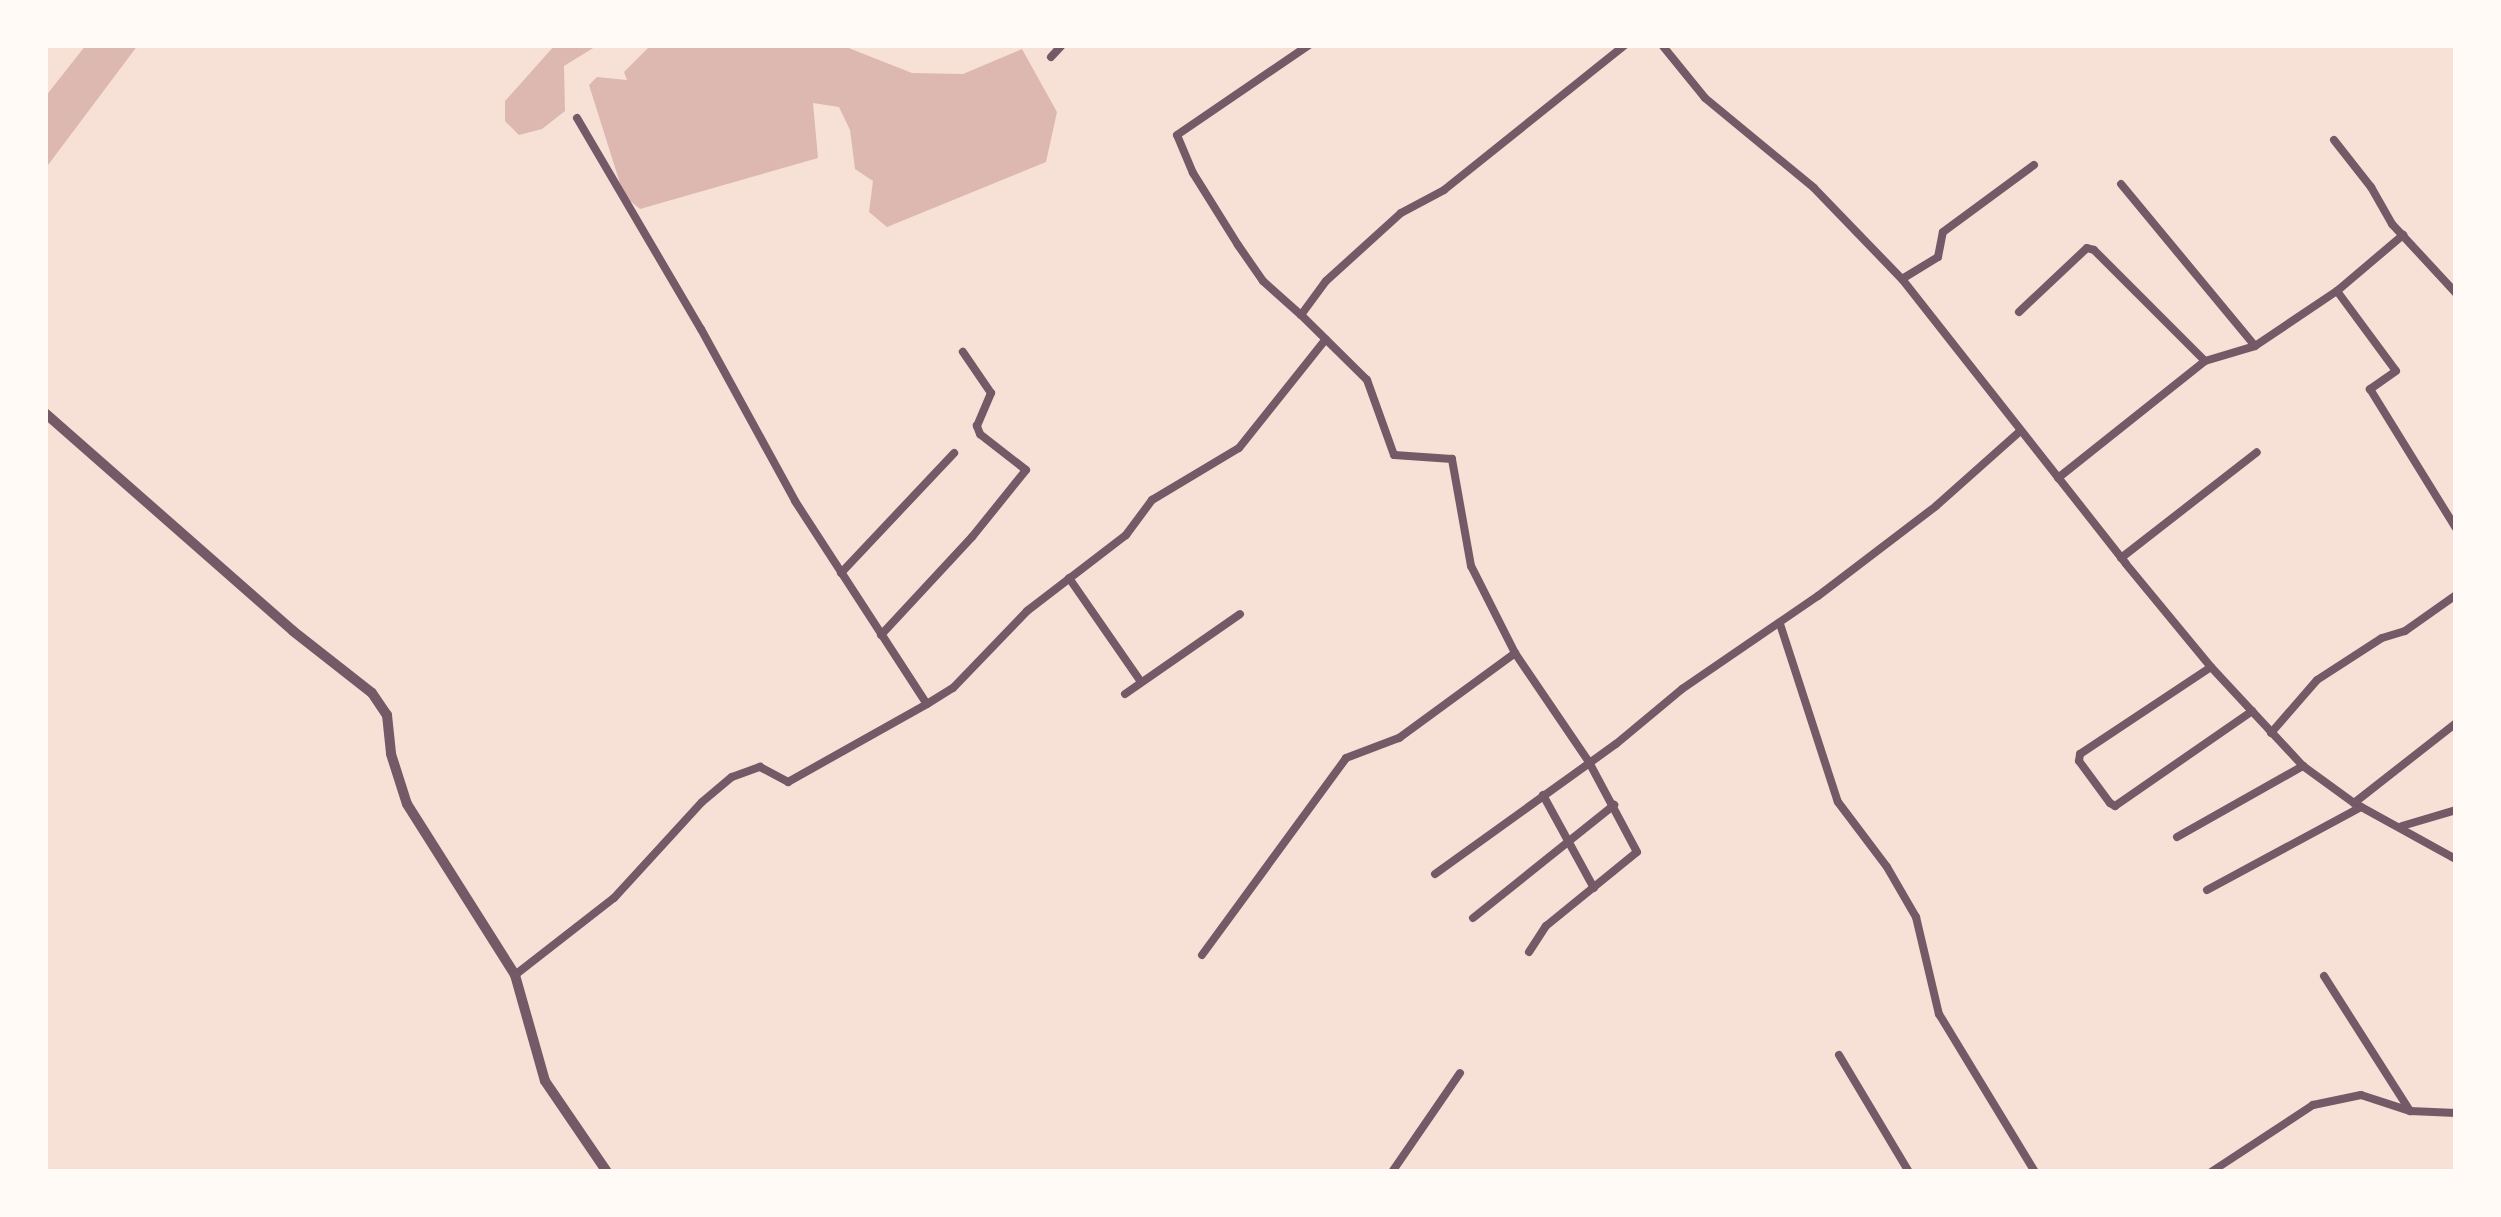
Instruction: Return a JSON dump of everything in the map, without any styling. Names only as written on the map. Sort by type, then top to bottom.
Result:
[{"type":"street","points":[[1051,56],[1062,45]]},
{"type":"street","points":[[1309,45],[1177,135],[1194,173],[1263,281],[1367,380],[1394,455],[1452,459],[1471,566],[1515,652],[1590,762],[1637,852],[1546,926],[1529,952]]},
{"type":"street","points":[[1302,315],[1326,280],[1401,213],[1444,190],[1625,45]]},
{"type":"street","points":[[1662,45],[1705,98],[1814,188],[1902,279],[2121,558],[2211,666],[2303,766],[2358,805],[2456,859]]},
{"type":"street","points":[[577,118],[701,328],[794,501],[927,704]]},
{"type":"street","points":[[2334,140],[2403,235],[2456,294]]},
{"type":"street","points":[[1902,279],[1938,257],[1942,232],[2034,164]]},
{"type":"street","points":[[2121,184],[2254,346]]},
{"type":"street","points":[[2058,478],[2205,361],[2254,346],[2337,291],[2403,235]]},
{"type":"street","points":[[2020,312],[2086,248],[2094,250],[2205,361]]},
{"type":"street","points":[[2337,291],[2396,371],[2370,389],[2456,528]]},
{"type":"street","points":[[515,975],[614,898],[702,802],[732,778],[760,767],[788,782],[953,688],[1027,611],[1126,536],[1152,500],[1238,448],[1326,339]]},
{"type":"street","points":[[881,635],[954,558],[1026,470],[980,434],[978,426],[991,393],[963,352]]},
{"type":"street","points":[[45,413],[293,632],[372,693],[387,715],[391,754],[407,804],[515,975],[545,1080],[607,1172]]},
{"type":"street","points":[[1436,874],[1590,762],[1682,689],[1780,624],[1936,506],[2019,432]]},
{"type":"street","points":[[2121,558],[2257,452]]},
{"type":"street","points":[[840,574],[954,453]]},
{"type":"street","points":[[1068,578],[1141,682]]},
{"type":"street","points":[[2272,733],[2328,672],[2382,638],[2405,631],[2456,595]]},
{"type":"street","points":[[1126,694],[1240,614]]},
{"type":"street","points":[[1780,624],[1838,802],[1887,867],[1916,917],[1939,1014],[2035,1172]]},
{"type":"street","points":[[1202,955],[1346,758],[1399,738],[1515,652]]},
{"type":"street","points":[[2211,666],[2080,754],[2079,761],[2110,803],[2115,806],[2252,711]]},
{"type":"street","points":[[2206,890],[2358,805],[2456,723]]},
{"type":"street","points":[[2178,837],[2303,766]]},
{"type":"street","points":[[1543,795],[1594,888]]},
{"type":"street","points":[[1473,918],[1614,805]]},
{"type":"street","points":[[2402,826],[2456,810]]},
{"type":"street","points":[[2324,976],[2410,1111]]},
{"type":"street","points":[[1839,1055],[1909,1172]]},
{"type":"street","points":[[1392,1172],[1460,1073]]},
{"type":"street","points":[[2212,1172],[2313,1105],[2361,1095],[2410,1111],[2456,1113]]},
{"type":"shaded area","points":[[86,45],[138,45],[45,169],[45,97]]},
{"type":"shaded area","points":[[555,45],[598,45],[564,66],[565,111],[542,129],[519,135],[505,121],[505,101]]},
{"type":"shaded area","points":[[651,45],[841,45],[912,73],[963,74],[1022,49],[1057,112],[1046,162],[887,227],[869,212],[873,181],[855,169],[850,130],[839,107],[813,103],[818,158],[640,209],[624,196],[589,85],[597,77],[627,80],[624,72]]}]
